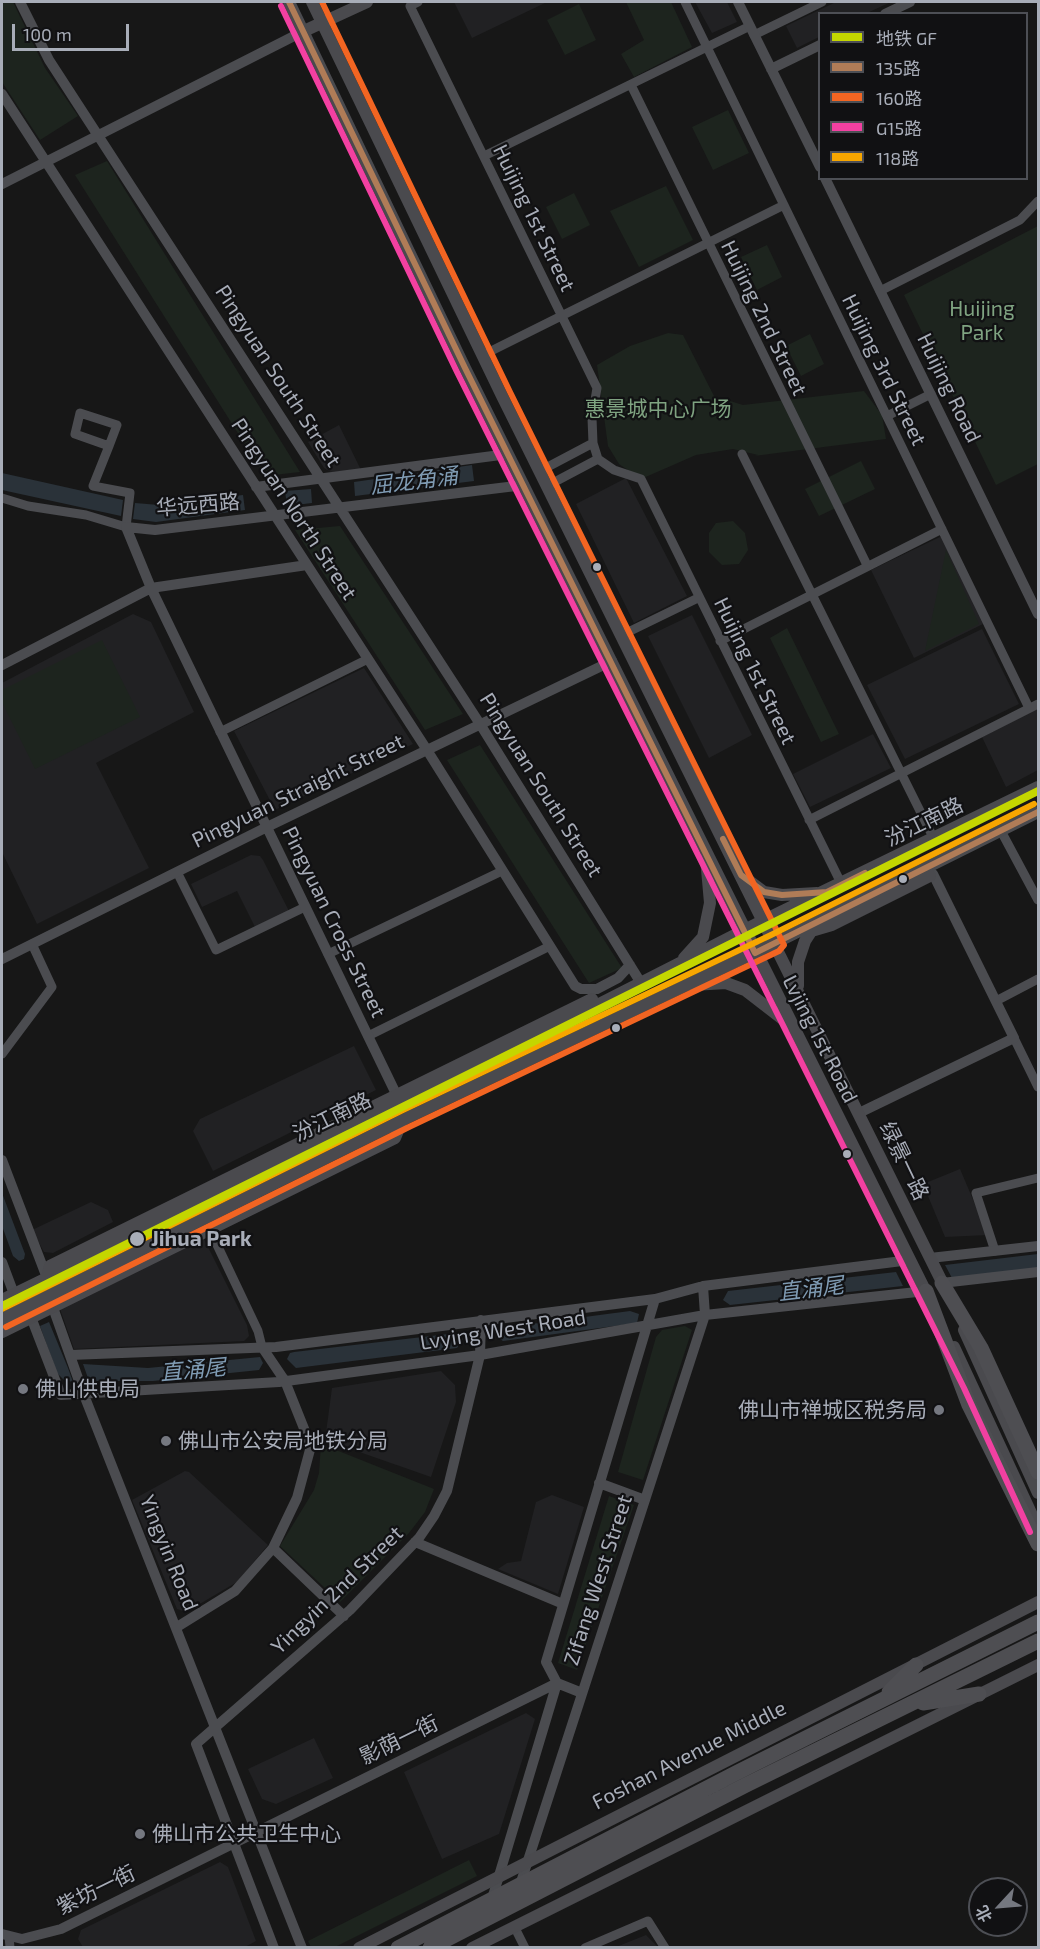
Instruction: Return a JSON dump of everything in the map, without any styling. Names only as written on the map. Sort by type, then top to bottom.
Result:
[{"type":"highway","points":[[942,1282],[981,1348],[1038,1472]]},
{"type":"highway","points":[[926,1291],[969,1405],[1038,1544]]},
{"type":"highway","name":"Foshan Avenue Middle","points":[[398,1947],[1038,1622]]},
{"type":"highway","points":[[430,1947],[1038,1641]]},
{"type":"highway","points":[[878,1703],[916,1665]]},
{"type":"highway","points":[[908,1706],[979,1694]]},
{"type":"main road","name":"Lvjing 1st Road","points":[[289,2],[508,454],[972,1384],[1038,1528]]},
{"type":"main road","name":"绿景一路","points":[[312,2],[547,486],[942,1282]]},
{"type":"main road","points":[[304,32],[367,2]]},
{"type":"main road","points":[[812,893],[931,833],[979,813],[1038,780]]},
{"type":"main road","name":"汾江南路","points":[[8,1297],[195,1200],[639,980],[678,965],[764,920],[827,892],[979,813],[1038,788]]},
{"type":"main road","points":[[814,927],[832,925],[933,874],[1038,812]]},
{"type":"main road","points":[[2,1319],[49,1300],[368,1144],[402,1120],[775,943],[814,927],[1003,834],[1038,821]]},
{"type":"main road","points":[[678,965],[703,937],[710,903],[706,850]]},
{"type":"main road","points":[[741,875],[764,891],[782,895],[827,892]]},
{"type":"main road","points":[[798,990],[798,962],[805,941],[814,927]]},
{"type":"main road","points":[[399,1100],[585,1002],[622,984],[639,980],[695,947]]},
{"type":"main road","points":[[686,986],[726,983],[745,990],[791,1025]]},
{"type":"main road","points":[[942,1282],[1038,1493]]},
{"type":"main road","points":[[2,1332],[28,1310]]},
{"type":"main road","name":"Foshan Avenue Middle","points":[[359,1947],[1038,1602]]},
{"type":"main road","points":[[472,1947],[1038,1665]]},
{"type":"street","name":"Pingyuan South Street","points":[[20,2],[49,60],[480,724],[639,980]]},
{"type":"street","name":"Huijing 1st Street","points":[[418,2],[410,6],[597,388],[592,418],[593,443]]},
{"type":"street","name":"Huijing 3rd Street","points":[[685,2],[942,529],[1034,706]]},
{"type":"street","points":[[738,2],[818,165]]},
{"type":"street","points":[[484,156],[707,47],[822,2]]},
{"type":"street","points":[[889,12],[910,2]]},
{"type":"street","points":[[2,184],[304,32]]},
{"type":"street","points":[[771,69],[818,46]]},
{"type":"street","name":"Huijing 2nd Street","points":[[631,85],[706,242],[867,565]]},
{"type":"street","name":"Pingyuan North Street","points":[[2,94],[427,750],[585,1002]]},
{"type":"street","name":"Huijing Road","points":[[826,180],[1038,614]]},
{"type":"street","points":[[880,291],[1020,220],[1038,201]]},
{"type":"street","points":[[483,355],[784,205]]},
{"type":"street","points":[[887,416],[931,394]]},
{"type":"street","points":[[2,498],[28,506],[86,515],[126,527],[130,493],[93,486],[109,446],[117,426],[80,413],[75,434],[109,446]]},
{"type":"street","points":[[540,471],[593,443],[598,459],[547,486]]},
{"type":"street","name":"华远西路","points":[[256,487],[508,454]]},
{"type":"street","points":[[742,454],[810,595],[931,833]]},
{"type":"street","name":"Huijing 1st Street","points":[[598,459],[614,470],[641,479],[839,879]]},
{"type":"street","name":"华远西路","points":[[126,527],[155,530],[524,485]]},
{"type":"street","name":"Pingyuan Cross Street","points":[[126,527],[151,588],[399,1100]]},
{"type":"street","points":[[720,641],[942,529]]},
{"type":"street","points":[[2,665],[151,588],[307,566]]},
{"type":"street","points":[[622,635],[698,598]]},
{"type":"street","points":[[220,732],[368,659]]},
{"type":"street","name":"Pingyuan Straight Street","points":[[2,959],[267,827],[612,661]]},
{"type":"street","points":[[808,820],[1034,706]]},
{"type":"street","points":[[1003,834],[1038,900]]},
{"type":"street","points":[[328,954],[502,871]]},
{"type":"street","points":[[177,872],[216,950],[305,907]]},
{"type":"street","points":[[933,874],[1038,1087]]},
{"type":"street","points":[[2,1054],[52,987],[32,944]]},
{"type":"street","points":[[368,1036],[550,946]]},
{"type":"street","points":[[575,986],[581,989],[597,989],[618,978],[630,965]]},
{"type":"street","points":[[996,1001],[1038,979]]},
{"type":"street","points":[[859,1113],[1014,1038]]},
{"type":"street","points":[[2,1160],[44,1279]]},
{"type":"street","points":[[995,1251],[976,1193],[1038,1179]]},
{"type":"street","points":[[177,1627],[235,1591],[273,1548],[297,1498],[311,1446],[285,1381],[262,1347],[258,1331],[207,1224]]},
{"type":"street","points":[[930,1258],[1038,1246]]},
{"type":"street","name":"Lvying West Road","points":[[70,1355],[262,1347],[655,1299],[703,1286],[910,1260]]},
{"type":"street","points":[[2,1263],[8,1297]]},
{"type":"street","points":[[942,1282],[1038,1272]]},
{"type":"street","name":"Zifang West Street","points":[[520,1885],[705,1315],[703,1286]]},
{"type":"street","name":"Lvying West Road","points":[[84,1395],[285,1381],[480,1355],[705,1315],[926,1291]]},
{"type":"street","name":"Zifang West Street","points":[[492,1899],[557,1683],[546,1662],[655,1299]]},
{"type":"street","name":"Yingyin Road","points":[[49,1300],[84,1395],[302,1947]]},
{"type":"street","points":[[28,1310],[61,1395],[84,1395]]},
{"type":"street","name":"Yingyin 2nd Street","points":[[217,1727],[344,1616],[415,1542],[434,1516],[447,1491],[480,1355],[482,1320]]},
{"type":"street","points":[[599,1483],[645,1500]]},
{"type":"street","points":[[415,1542],[563,1604]]},
{"type":"street","points":[[273,1548],[344,1616]]},
{"type":"street","points":[[557,1683],[582,1693]]},
{"type":"street","name":"影荫一街","points":[[235,1842],[557,1683]]},
{"type":"street","points":[[217,1727],[196,1744],[274,1947]]},
{"type":"street","name":"紫坊一街","points":[[5,1935],[22,1938],[61,1929],[235,1842]]},
{"type":"street","points":[[585,1947],[648,1922],[665,1947]]},
{"type":"street","points":[[514,1926],[525,1947]]},
{"type":"street","points":[[5,1935],[10,1947]]},
{"type":"shaded area","points":[[454,2],[547,2],[472,38]]},
{"type":"shaded area","points":[[695,2],[727,2],[737,22],[712,33]]},
{"type":"shaded area","points":[[836,2],[891,2],[869,12],[818,12],[818,38],[797,48],[786,26]]},
{"type":"shaded area","points":[[339,425],[361,470],[331,472],[324,468],[308,442]]},
{"type":"shaded area","points":[[626,478],[687,596],[634,623],[576,504]]},
{"type":"shaded area","points":[[942,536],[983,624],[914,658],[871,570]]},
{"type":"shaded area","points":[[133,614],[151,622],[194,712],[96,763],[149,868],[37,924],[2,852],[2,683]]},
{"type":"shaded area","points":[[692,615],[752,735],[709,758],[648,636]]},
{"type":"shaded area","points":[[982,629],[1019,704],[905,759],[867,685]]},
{"type":"shaded area","points":[[364,668],[413,744],[275,810],[234,731]]},
{"type":"shaded area","points":[[1038,708],[1038,770],[1006,787],[982,737]]},
{"type":"shaded area","points":[[873,734],[891,768],[810,807],[793,774]]},
{"type":"shaded area","points":[[251,855],[260,856],[263,860],[289,911],[255,927],[237,891],[202,907],[191,884]]},
{"type":"shaded area","points":[[354,1046],[376,1090],[213,1171],[193,1131],[200,1119]]},
{"type":"shaded area","points":[[960,1169],[988,1235],[945,1237],[923,1184]]},
{"type":"shaded area","points":[[91,1202],[108,1210],[113,1222],[53,1253],[44,1252],[32,1230]]},
{"type":"shaded area","points":[[203,1237],[247,1325],[249,1336],[244,1341],[74,1349],[60,1309]]},
{"type":"shaded area","points":[[441,1371],[455,1385],[456,1402],[431,1477],[325,1440],[332,1388]]},
{"type":"shaded area","points":[[185,1471],[189,1472],[268,1545],[237,1582],[186,1612],[177,1609],[132,1500]]},
{"type":"shaded area","points":[[552,1495],[584,1507],[558,1594],[498,1569],[507,1563],[521,1561],[536,1502]]},
{"type":"shaded area","points":[[526,1713],[535,1719],[499,1834],[442,1859],[404,1772]]},
{"type":"shaded area","points":[[314,1738],[333,1778],[276,1804],[262,1799],[248,1769]]},
{"type":"shaded area","points":[[220,1862],[228,1867],[256,1941],[243,1948],[83,1947],[78,1939],[81,1930]]},
{"type":"shaded area","points":[[646,1935],[658,1947],[616,1947]]},
{"type":"green space","points":[[2,2],[13,2],[45,68],[78,116],[40,140],[2,82]]},
{"type":"green space","points":[[626,2],[671,2],[692,47],[634,77],[621,54],[644,40]]},
{"type":"green space","points":[[579,4],[596,40],[565,55],[547,20]]},
{"type":"green space","points":[[728,110],[749,153],[713,170],[692,127]]},
{"type":"green space","points":[[107,161],[300,472],[265,476],[75,175]]},
{"type":"green space","points":[[666,186],[693,240],[639,267],[610,211]]},
{"type":"green space","points":[[574,193],[590,225],[562,239],[546,207]]},
{"type":"green space","name":"Huijing Park","points":[[1038,226],[1038,464],[996,485],[904,295]]},
{"type":"green space","points":[[767,245],[782,277],[757,290],[741,257]]},
{"type":"green space","name":"惠景城中心广场","points":[[668,333],[683,335],[714,396],[743,405],[864,391],[882,415],[886,439],[754,456],[758,455],[733,449],[696,455],[641,479],[619,464],[608,446],[597,365],[630,346]]},
{"type":"green space","points":[[810,334],[824,364],[801,376],[786,346]]},
{"type":"green space","points":[[861,461],[875,489],[819,516],[805,489]]},
{"type":"green space","points":[[733,521],[745,533],[748,550],[739,564],[722,565],[709,552],[709,533],[716,523]]},
{"type":"green space","points":[[340,526],[463,714],[425,730],[295,530]]},
{"type":"green space","points":[[946,550],[979,624],[925,651]]},
{"type":"green space","points":[[787,628],[839,734],[821,742],[770,638]]},
{"type":"green space","points":[[102,640],[140,717],[35,769],[2,702],[2,690]]},
{"type":"green space","points":[[480,745],[622,968],[589,983],[447,760]]},
{"type":"green space","points":[[685,1326],[692,1330],[643,1480],[618,1472],[656,1337],[662,1330]]},
{"type":"green space","points":[[321,1444],[434,1489],[425,1512],[409,1533],[340,1602],[280,1546],[314,1490],[319,1473]]},
{"type":"green space","points":[[609,1496],[634,1505],[577,1670],[558,1663]]},
{"type":"green space","points":[[469,1860],[477,1876],[335,1947],[311,1947],[308,1941]]},
{"type":"water","name":"屈龙角涌","points":[[472,465],[474,481],[355,496],[354,482]]},
{"type":"water","points":[[2,473],[123,500],[121,516],[2,490]]},
{"type":"water","points":[[311,489],[312,503],[287,506],[285,491]]},
{"type":"water","points":[[243,495],[245,510],[156,522],[133,519],[135,503],[159,505]]},
{"type":"water","points":[[2,1193],[25,1254],[24,1259],[19,1261],[13,1256],[2,1226]]},
{"type":"water","points":[[1038,1254],[1038,1268],[952,1278],[945,1265]]},
{"type":"water","name":"直涌尾","points":[[896,1272],[903,1286],[730,1305],[723,1300],[728,1291]]},
{"type":"water","points":[[630,1311],[639,1314],[637,1323],[503,1341],[496,1336],[501,1328]]},
{"type":"water","points":[[49,1322],[73,1382],[64,1380],[57,1373],[40,1326]]},
{"type":"water","points":[[457,1333],[463,1339],[457,1348],[296,1368],[287,1359],[290,1353],[294,1352]]},
{"type":"water","name":"直涌尾","points":[[260,1357],[263,1363],[259,1370],[153,1381],[89,1381],[83,1364],[148,1368]]},
{"type":"metro line","name":"GF","points":[[2,1306],[1038,791]]},
{"type":"transit line","name":"135路","points":[[289,2],[465,368],[755,953],[1038,812]]},
{"type":"transit line","name":"160路","points":[[6,1327],[411,1126],[779,951],[784,945],[510,392],[322,2]]},
{"type":"transit line","name":"G15路","points":[[281,6],[457,372],[964,1388],[1030,1532]]},
{"type":"transit line","name":"118路","points":[[2,1309],[403,1110],[771,935],[1034,804]]},
{"type":"transit line","name":"135路","points":[[723,839],[741,875],[764,892],[782,895],[827,892],[865,873]]},
{"type":"place","name":"Jihua Park","points":[[137,1239]]},
{"type":"place","name":"佛山供电局","points":[[23,1389]]},
{"type":"place","name":"佛山市禅城区税务局","points":[[939,1410]]},
{"type":"place","name":"佛山市公安局地铁分局","points":[[166,1441]]},
{"type":"place","name":"佛山市公共卫生中心","points":[[140,1834]]}]
